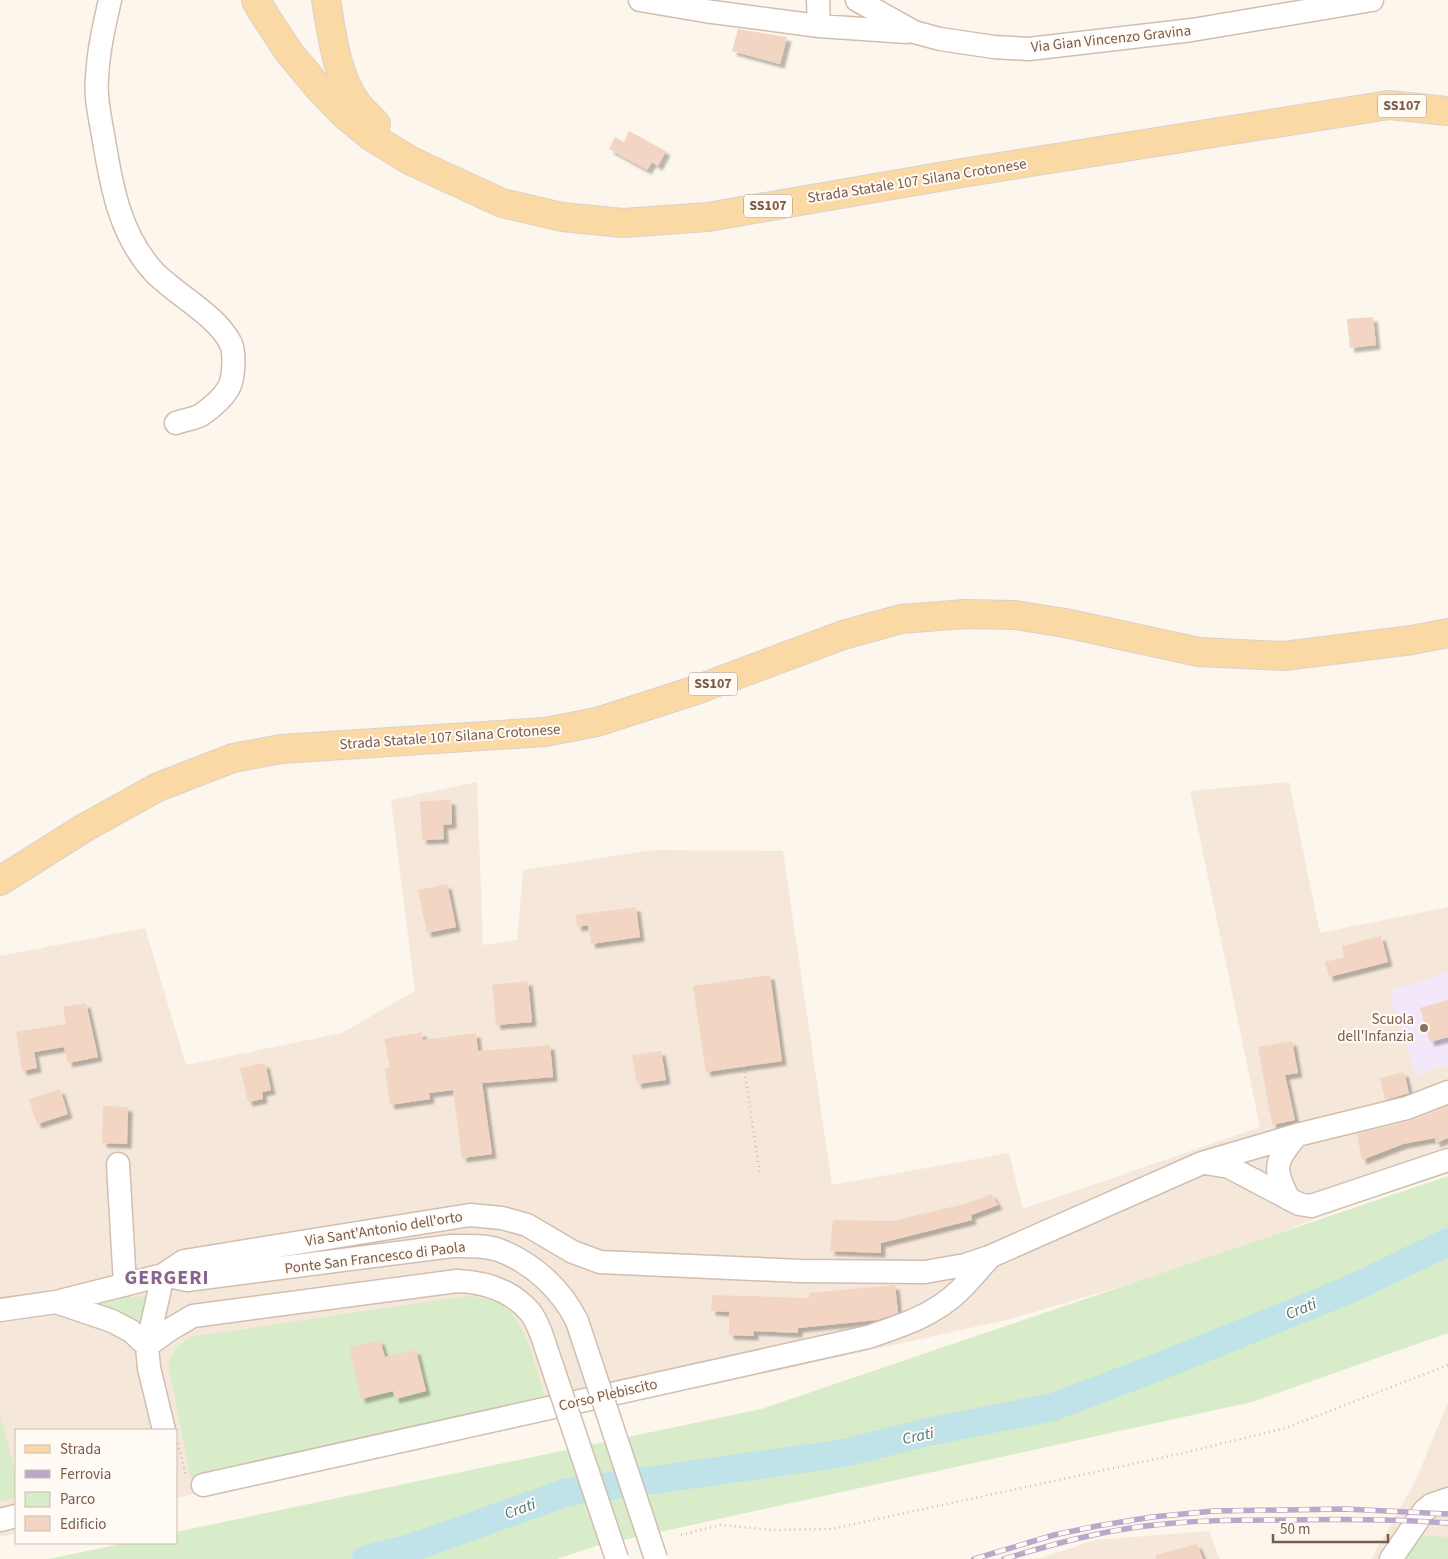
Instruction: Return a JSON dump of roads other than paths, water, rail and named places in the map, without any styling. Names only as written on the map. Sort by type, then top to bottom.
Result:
[{"type":"main road","name":"Strada Statale 107 Silana Crotonese","points":[[256,0],[284,45],[317,86],[346,116],[372,137],[411,161],[502,203],[562,217],[624,223],[708,216],[962,173],[1389,105],[1448,112]]},
{"type":"main road","points":[[326,0],[333,41],[346,82],[354,98],[411,161]]},
{"type":"main road","name":"Strada Statale 107 Silana Crotonese","points":[[0,881],[84,828],[158,787],[233,758],[281,749],[545,732],[597,722],[696,690],[843,634],[900,619],[965,614],[1015,615],[1065,623],[1199,652],[1284,656],[1412,640],[1448,633]]},
{"type":"street","points":[[110,0],[101,40],[96,80],[110,177],[122,222],[138,253],[155,272],[219,329],[231,345],[234,363],[230,388],[217,402],[199,416],[176,423]]},
{"type":"street","points":[[640,0],[704,11],[819,26],[914,32]]},
{"type":"street","points":[[704,11],[737,0]]},
{"type":"street","points":[[818,0],[819,26]]},
{"type":"street","name":"Via Gian Vincenzo Gravina","points":[[858,0],[914,32],[940,39],[994,47],[1029,49],[1192,30],[1372,0]]},
{"type":"street","name":"Via Sant'Antonio dell'orto","points":[[163,1275],[184,1261],[470,1215],[502,1218],[527,1225],[573,1252],[600,1262],[800,1271],[925,1272],[965,1265],[990,1257],[1202,1163],[1297,1135],[1407,1108],[1448,1092]]},
{"type":"street","points":[[1289,1199],[1278,1174],[1278,1163],[1282,1153],[1297,1135]]},
{"type":"street","points":[[1202,1163],[1229,1167],[1299,1204],[1311,1206],[1448,1160]]},
{"type":"street","points":[[118,1164],[125,1285]]},
{"type":"street","name":"Ponte San Francesco di Paola","points":[[163,1275],[187,1280],[452,1246],[478,1246],[498,1249],[519,1260],[553,1286],[569,1305],[577,1322],[656,1559]]},
{"type":"street","name":"Corso Plebiscito","points":[[203,1485],[868,1337],[904,1326],[937,1308],[960,1290],[990,1257]]},
{"type":"street","points":[[0,1310],[56,1302],[163,1275],[147,1346],[149,1368],[164,1429]]},
{"type":"street","points":[[147,1346],[193,1316],[457,1281],[477,1282],[499,1289],[516,1299],[531,1313],[541,1333],[617,1559]]},
{"type":"street","points":[[56,1302],[112,1321],[131,1331],[147,1346]]},
{"type":"street","points":[[1391,1559],[1424,1511],[1448,1498]]},
{"type":"street","points":[[0,1520],[15,1516]]},
{"type":"waterway","name":"Crati","points":[[366,1559],[414,1547],[568,1492],[844,1453],[928,1432],[1053,1407],[1351,1289],[1448,1242]]},
{"type":"railway","points":[[974,1559],[1054,1535],[1097,1526],[1152,1517],[1214,1511],[1345,1509],[1448,1514]]},
{"type":"railway","points":[[1004,1559],[1098,1534],[1171,1523],[1234,1520],[1343,1519],[1448,1523]]},
{"type":"place","name":"Scuola dell'Infanzia","points":[[1424,1028]]},
{"type":"district","name":"GERGERI","points":[[167,1278]]}]
